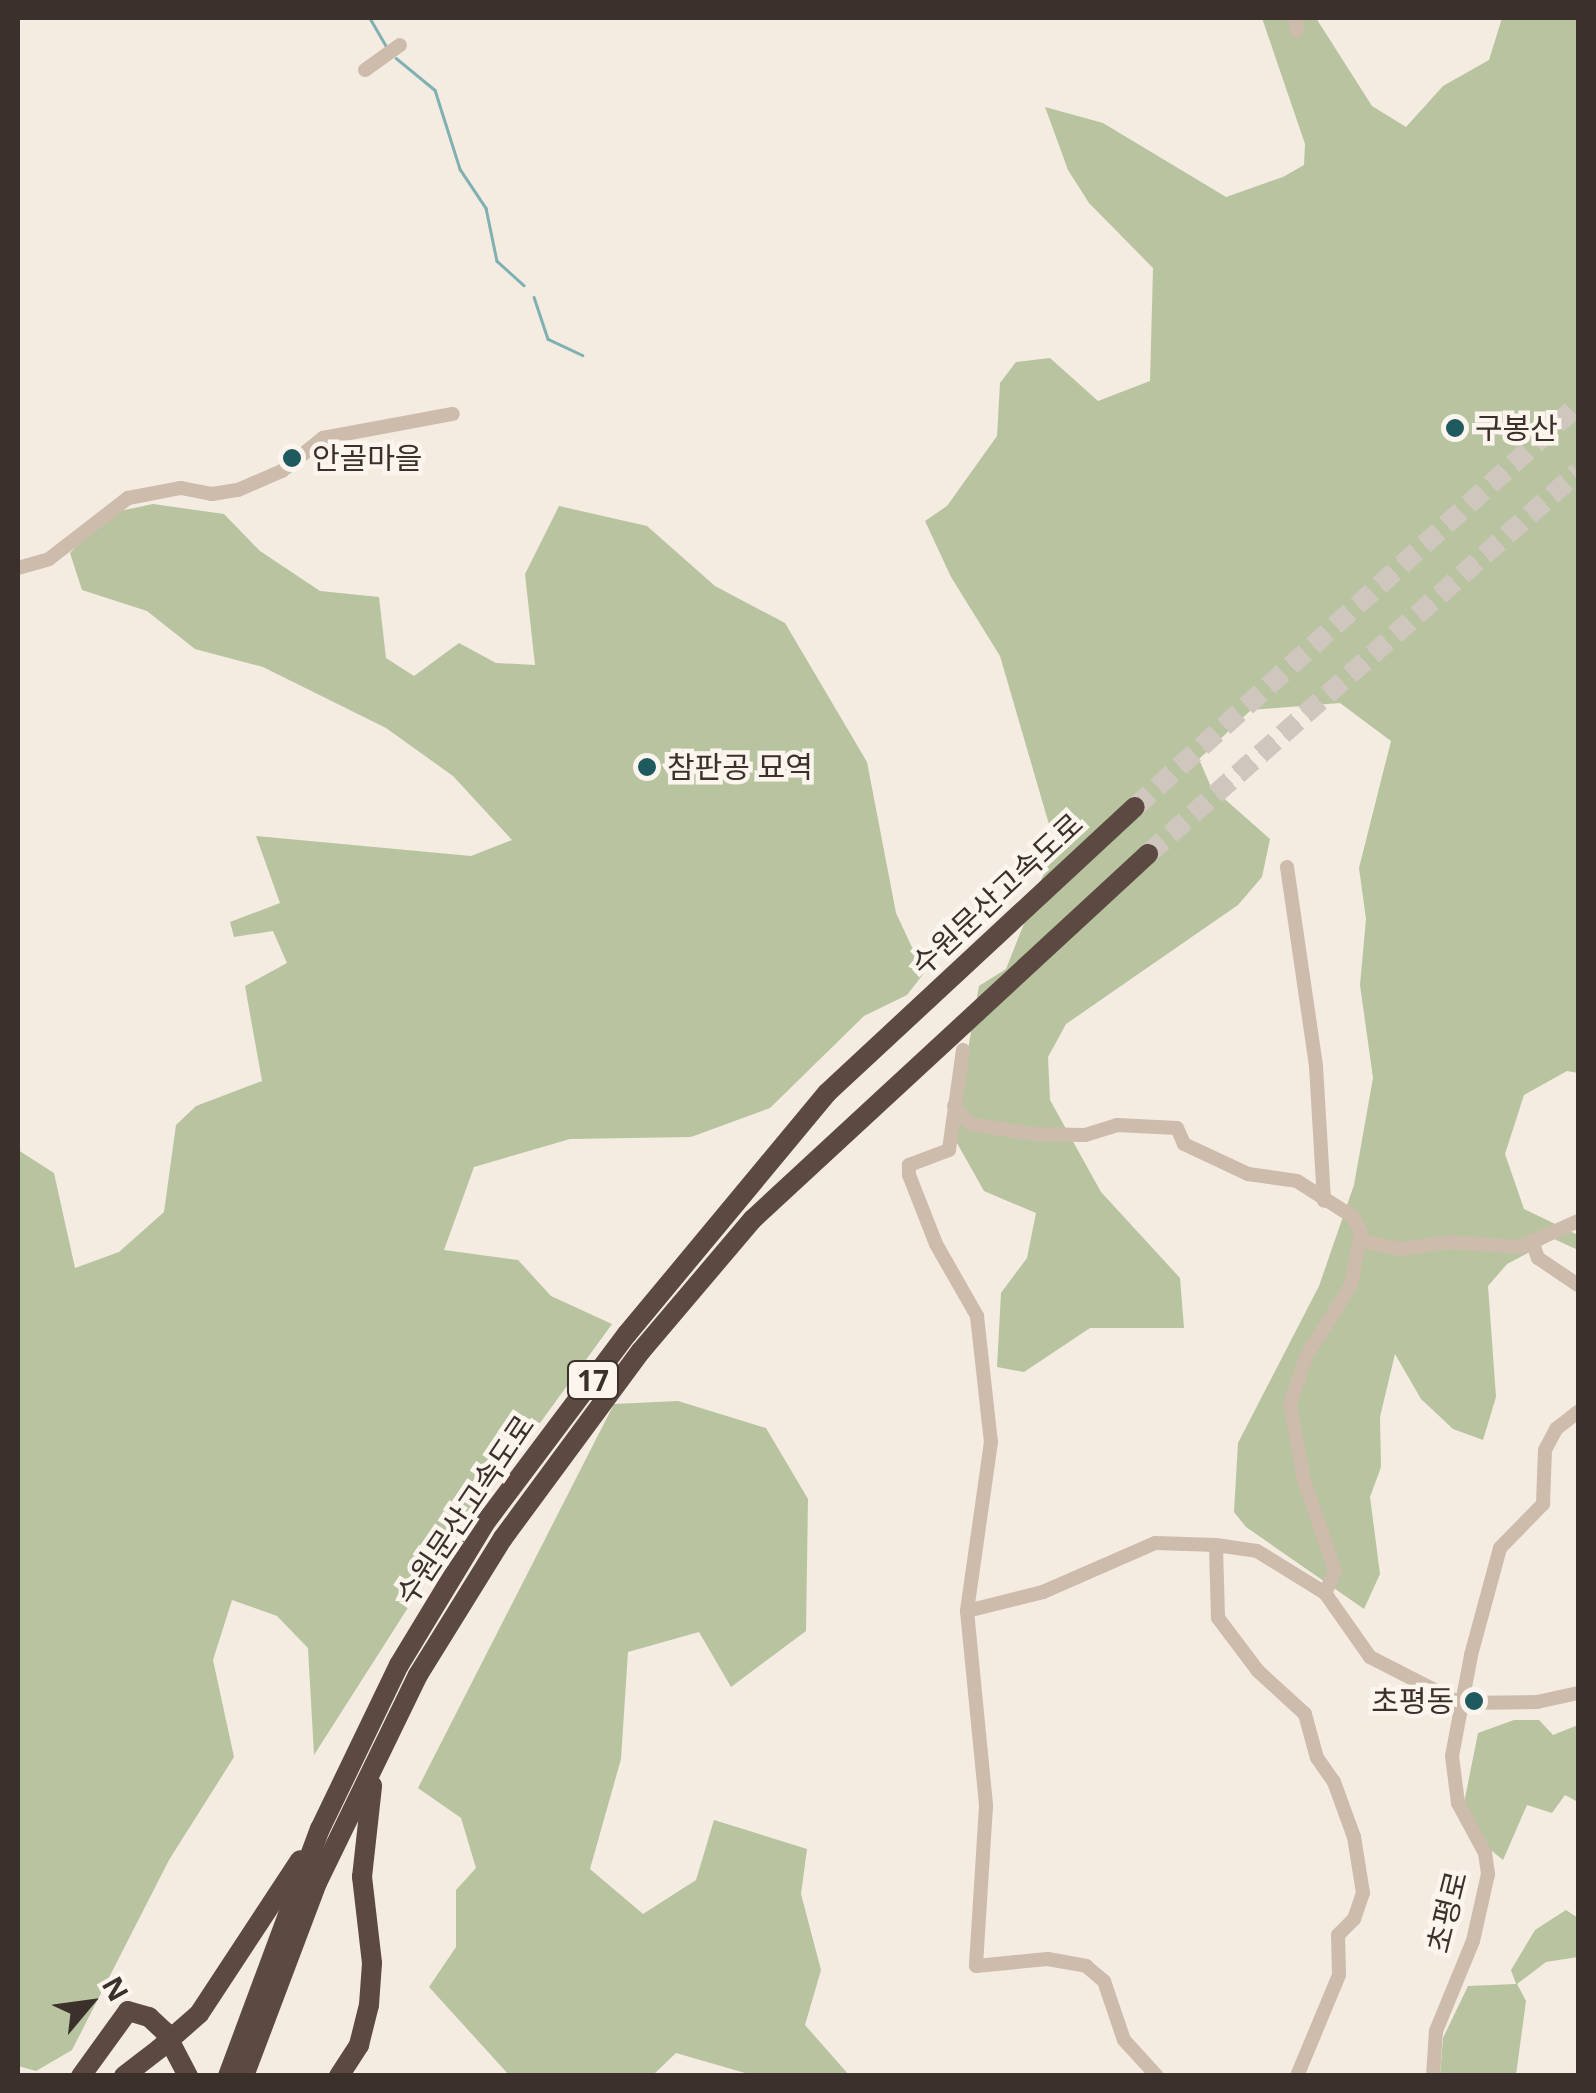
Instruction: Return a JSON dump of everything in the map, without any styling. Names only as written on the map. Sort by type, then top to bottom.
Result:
[{"type":"highway","name":"수원문산고속도로","points":[[228,2076],[320,1828],[399,1665],[485,1523],[627,1334],[827,1092],[1135,807]]},
{"type":"highway","name":"수원문산고속도로","points":[[244,2076],[317,1883],[385,1737],[502,1538],[640,1352],[753,1219],[1148,854]]},
{"type":"highway","points":[[339,2076],[359,2045],[369,2005],[363,1843],[385,1737]]},
{"type":"highway","points":[[124,2076],[199,2014],[320,1828]]},
{"type":"highway","points":[[81,2076],[128,2010],[149,2017],[165,2032],[188,2076]]},
{"type":"street","points":[[365,70],[400,45]]},
{"type":"street","points":[[18,568],[48,559],[128,498],[181,488],[212,494],[238,490],[282,471],[323,438],[452,414]]},
{"type":"street","points":[[1287,867],[1316,1066],[1324,1201]]},
{"type":"street","points":[[963,1050],[949,1150],[910,1165],[909,1174],[936,1244],[977,1316],[991,1442],[967,1611],[986,1806],[976,1966],[1048,1959],[1086,1966],[1104,1980],[1124,2040],[1157,2076]]},
{"type":"street","points":[[954,1106],[970,1124],[1033,1134],[1085,1135],[1116,1125],[1176,1128],[1184,1144],[1248,1174],[1297,1181],[1353,1217],[1360,1241],[1351,1285],[1307,1355],[1290,1404],[1304,1480],[1334,1571],[1325,1594]]},
{"type":"street","points":[[1360,1241],[1400,1250],[1449,1242],[1520,1247],[1578,1221]]},
{"type":"street","points":[[1532,1241],[1538,1258],[1578,1285]]},
{"type":"street","name":"초평로","points":[[1433,2076],[1436,2031],[1473,1942],[1488,1874],[1486,1853],[1458,1803],[1452,1756],[1460,1703],[1500,1548],[1543,1504],[1545,1450],[1556,1428],[1578,1412]]},
{"type":"street","points":[[967,1611],[1043,1592],[1143,1546],[1216,1545],[1257,1551],[1325,1594],[1370,1656],[1460,1703],[1538,1702],[1578,1694]]},
{"type":"street","points":[[1216,1545],[1218,1618],[1258,1671],[1306,1714],[1317,1758],[1334,1782],[1354,1838],[1363,1893],[1354,1919],[1338,1935],[1338,1975],[1297,2076]]},
{"type":"green space","points":[[1262,18],[1316,18],[1372,106],[1406,127],[1443,86],[1489,60],[1502,18],[1578,18],[1578,1073],[1567,1071],[1524,1095],[1505,1154],[1524,1209],[1578,1235],[1578,1250],[1554,1239],[1507,1264],[1488,1286],[1496,1397],[1483,1440],[1453,1429],[1421,1399],[1395,1354],[1380,1417],[1381,1467],[1370,1497],[1380,1574],[1364,1609],[1246,1527],[1234,1512],[1238,1443],[1319,1286],[1354,1185],[1373,1078],[1360,985],[1366,919],[1359,868],[1391,741],[1340,703],[1251,710],[1199,759],[1211,787],[1270,839],[1262,877],[1238,905],[1066,1024],[1048,1057],[1050,1100],[1101,1192],[1180,1278],[1184,1328],[1090,1328],[1024,1372],[997,1367],[1001,1293],[1027,1258],[1036,1213],[984,1191],[953,1136],[979,986],[1006,969],[1055,845],[1000,656],[951,577],[925,521],[947,506],[997,436],[1000,383],[1016,362],[1050,358],[1098,401],[1150,381],[1153,268],[1089,203],[1068,170],[1045,107],[1103,123],[1226,197],[1283,177],[1304,165],[1305,144]]},
{"type":"green space","points":[[153,504],[224,514],[260,551],[320,591],[379,597],[386,658],[414,676],[459,643],[496,663],[535,665],[525,574],[559,506],[647,526],[715,586],[785,623],[867,762],[896,913],[924,973],[907,995],[864,1016],[770,1108],[691,1137],[570,1139],[474,1167],[444,1250],[518,1260],[551,1296],[612,1324],[425,1581],[314,1755],[308,1648],[277,1616],[232,1600],[213,1660],[234,1757],[169,1860],[72,2050],[36,2071],[18,2066],[18,1150],[54,1173],[75,1268],[119,1252],[164,1212],[176,1125],[196,1106],[262,1081],[245,986],[287,963],[273,931],[234,937],[230,922],[280,903],[256,836],[471,856],[512,840],[453,776],[386,728],[263,667],[195,649],[147,611],[82,590],[70,553],[106,514]]},
{"type":"green space","points":[[678,1401],[766,1428],[808,1499],[806,1631],[731,1687],[699,1632],[628,1652],[621,1759],[590,1869],[643,1914],[696,1880],[714,1820],[807,1849],[801,1894],[821,1970],[805,2025],[849,2075],[752,2075],[676,2053],[653,2075],[509,2075],[429,1987],[456,1947],[456,1890],[476,1868],[461,1818],[418,1788],[614,1404]]},
{"type":"green space","points":[[1514,1720],[1539,1720],[1553,1735],[1578,1725],[1578,1802],[1565,1795],[1552,1813],[1527,1805],[1503,1860],[1486,1846],[1464,1803],[1478,1733]]},
{"type":"green space","points":[[1566,1910],[1578,1918],[1578,1957],[1546,1962],[1517,1984],[1526,2001],[1516,2075],[1440,2076],[1443,2038],[1468,1986],[1516,1984],[1511,1970],[1535,1930]]},
{"type":"waterway","points":[[370,18],[387,48]]},
{"type":"waterway","points":[[396,58],[435,90],[460,169],[486,208],[497,261],[524,285]]},
{"type":"waterway","points":[[534,297],[548,339],[582,355]]},
{"type":"tunnel","points":[[1135,807],[1578,405]]},
{"type":"tunnel","points":[[1148,854],[1578,472]]},
{"type":"place","name":"구봉산","points":[[1455,428]]},
{"type":"place","name":"안골마을","points":[[292,458]]},
{"type":"place","name":"참판공 묘역","points":[[647,767]]},
{"type":"place","name":"초평동","points":[[1474,1701]]}]
